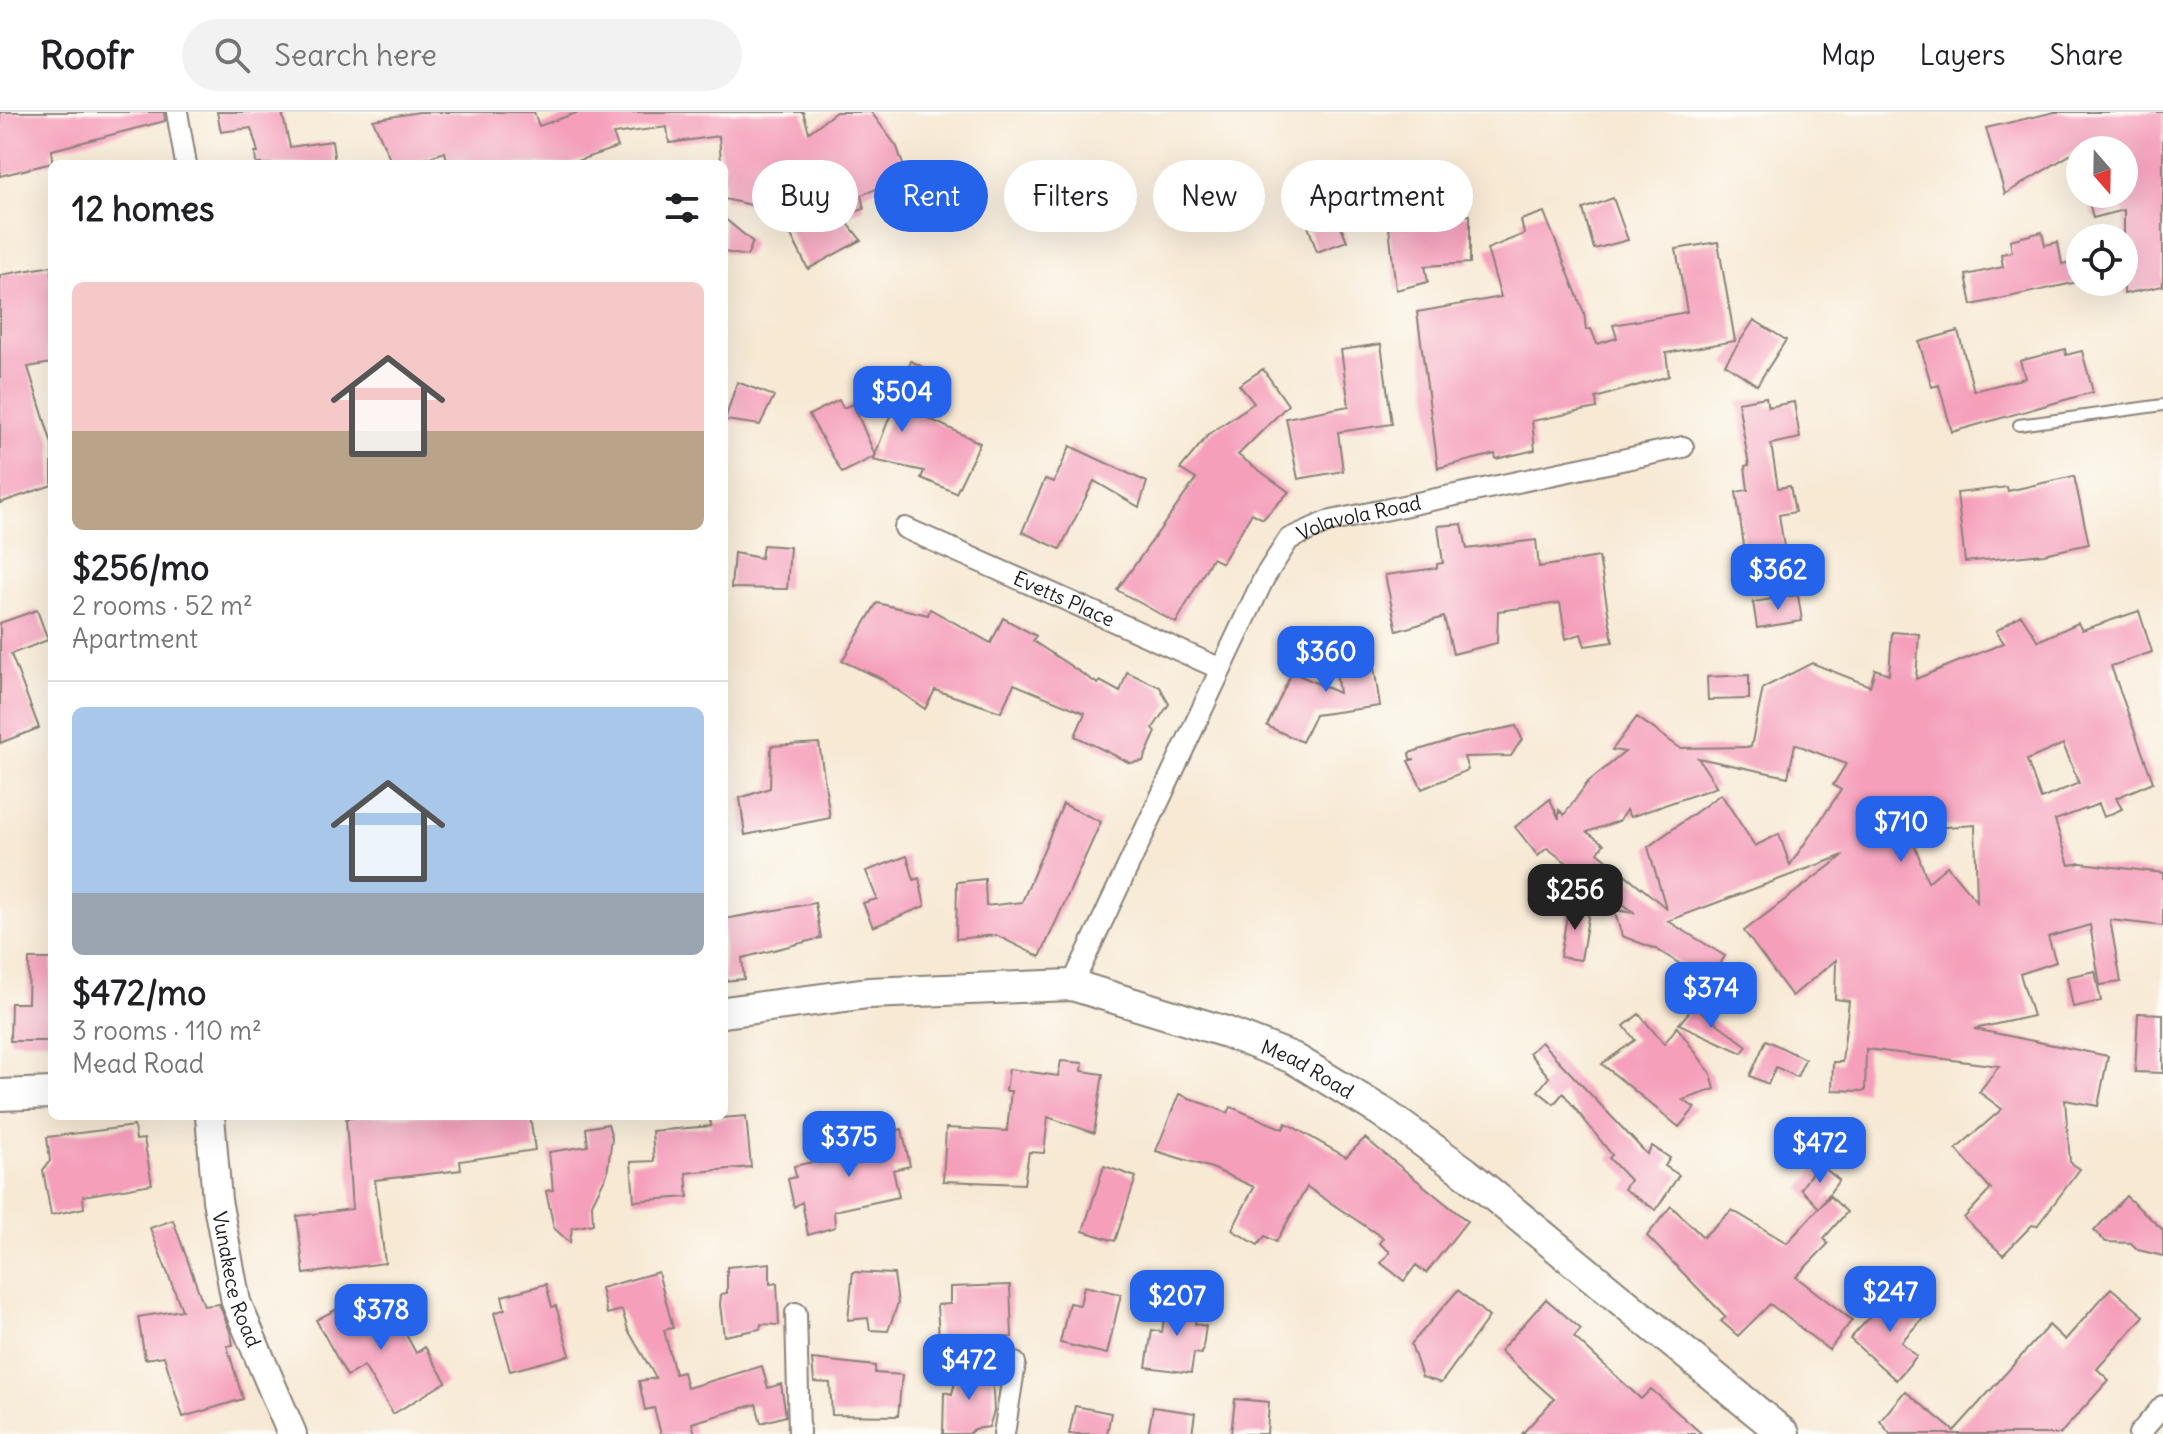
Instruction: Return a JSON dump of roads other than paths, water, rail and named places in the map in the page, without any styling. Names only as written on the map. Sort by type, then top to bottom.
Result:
[{"type":"main road","name":"Mead Road","points":[[728,1011],[868,993],[1072,985],[1226,1032],[1293,1058],[1382,1112],[1465,1172],[1784,1434]]},
{"type":"main road","points":[[0,1095],[48,1093]]},
{"type":"main road","name":"Vunakece Road","points":[[210,1120],[217,1200],[236,1302],[292,1434]]},
{"type":"street","points":[[177,112],[185,160]]},
{"type":"street","name":"Volavola Road","points":[[1072,985],[1264,578],[1289,539],[1327,522],[1683,447]]},
{"type":"street","name":"Evetts Place","points":[[905,528],[1221,669]]},
{"type":"street","points":[[796,1313],[799,1434]]},
{"type":"street","points":[[1004,1434],[1015,1363]]},
{"type":"street","points":[[2139,1434],[2163,1406]]},
{"type":"lane","points":[[2019,425],[2163,405]]}]
